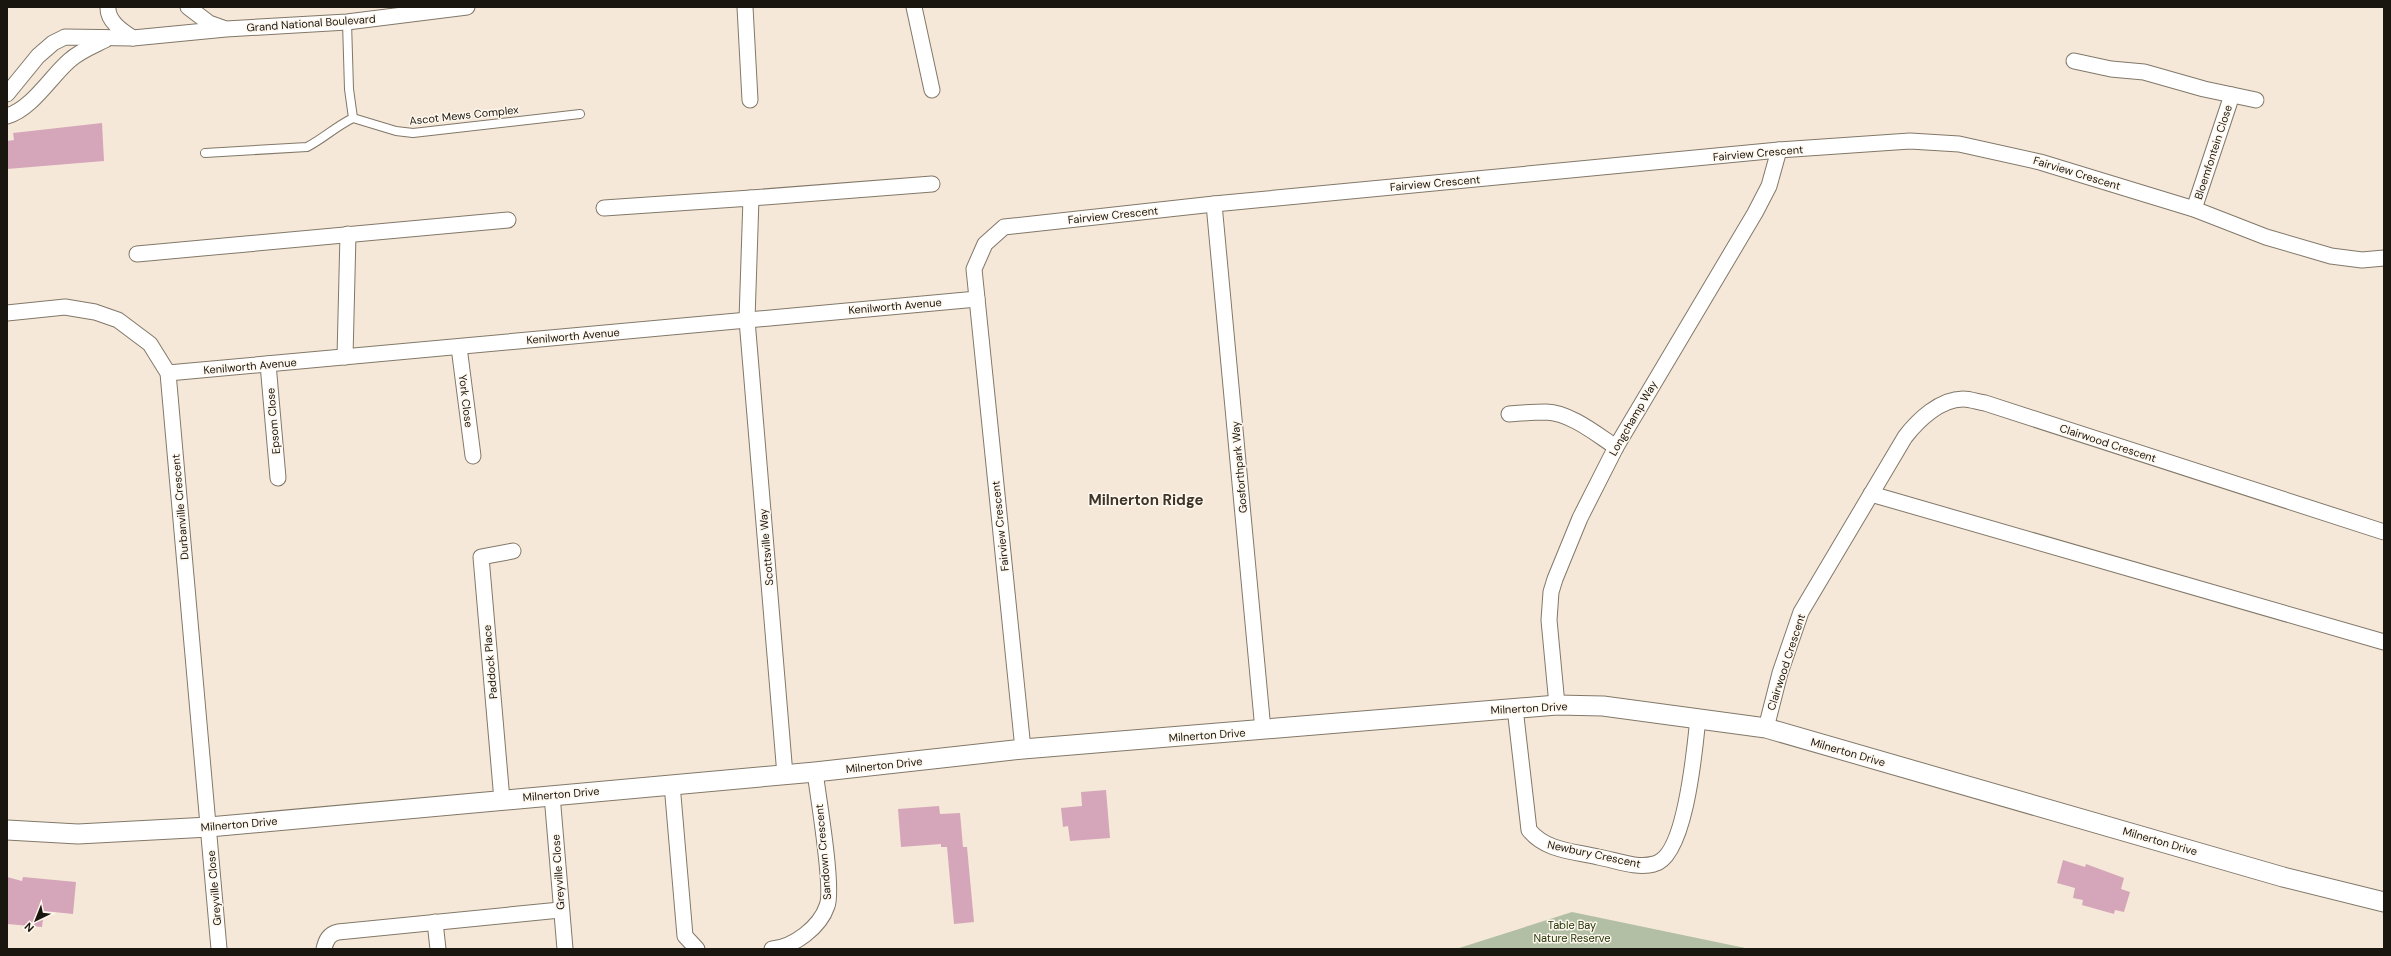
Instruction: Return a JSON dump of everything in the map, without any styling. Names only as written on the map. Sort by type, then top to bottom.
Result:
[{"type":"street","points":[[108,7],[109,16],[114,24],[132,38]]},
{"type":"street","name":"Grand National Boulevard","points":[[188,7],[209,23],[226,29]]},
{"type":"street","name":"Grand National Boulevard","points":[[7,94],[38,56],[53,43],[65,37],[106,39],[132,38],[226,29],[347,22],[464,7]]},
{"type":"street","points":[[745,7],[750,100]]},
{"type":"street","points":[[914,7],[932,90]]},
{"type":"street","points":[[7,116],[35,96],[80,52],[106,39]]},
{"type":"street","name":"Bloemfontein Close","points":[[2074,61],[2111,69],[2144,72],[2204,90],[2256,100]]},
{"type":"street","name":"Bloemfontein Close","points":[[2194,209],[2232,95]]},
{"type":"street","name":"Fairview Crescent","points":[[1023,749],[974,269],[986,244],[1004,227],[1214,204],[1779,150],[1910,141],[1959,144],[2040,162],[2194,209],[2266,237],[2331,256],[2362,260],[2384,258]]},
{"type":"street","name":"Longchamp Way","points":[[1557,705],[1549,620],[1551,592],[1580,518],[1616,446],[1755,213],[1769,186],[1779,150]]},
{"type":"street","points":[[604,208],[932,184]]},
{"type":"street","name":"Scottsville Way","points":[[751,198],[747,320],[785,775]]},
{"type":"street","name":"Gosforthpark Way","points":[[1214,204],[1263,730]]},
{"type":"street","points":[[137,254],[508,220]]},
{"type":"street","points":[[345,357],[348,234]]},
{"type":"street","name":"Kenilworth Avenue","points":[[168,373],[977,299]]},
{"type":"street","name":"Durbanville Crescent","points":[[7,313],[65,307],[95,312],[118,320],[150,344],[168,373],[209,827]]},
{"type":"street","name":"York Close","points":[[459,347],[473,456]]},
{"type":"street","name":"Epsom Close","points":[[268,364],[278,478]]},
{"type":"street","name":"Clairwood Crescent","points":[[1766,728],[1780,673],[1802,612],[1905,437],[1918,420],[1947,404],[1963,399],[1985,403],[2384,532]]},
{"type":"street","points":[[1509,414],[1548,412],[1563,416],[1579,423],[1616,446]]},
{"type":"street","points":[[1871,494],[2384,642]]},
{"type":"street","name":"Paddock Place","points":[[502,800],[481,557],[513,551]]},
{"type":"street","name":"Milnerton Drive","points":[[7,830],[78,834],[209,827],[785,775],[1023,749],[1515,708],[1557,705],[1603,706],[1766,728],[2283,877],[2384,902]]},
{"type":"street","name":"Newbury Crescent","points":[[1515,708],[1529,830],[1546,846],[1639,865],[1656,864],[1666,857],[1673,846],[1689,788],[1698,718]]},
{"type":"street","name":"Sandown Crescent","points":[[772,949],[782,948],[817,926],[828,905],[828,884],[815,772]]},
{"type":"street","points":[[672,784],[685,936],[697,949]]},
{"type":"street","name":"Greyville Close","points":[[552,795],[560,910],[565,949]]},
{"type":"street","name":"Greyville Close","points":[[209,827],[219,949]]},
{"type":"street","points":[[324,949],[328,937],[332,933],[338,932],[560,910]]},
{"type":"street","points":[[435,922],[438,949]]},
{"type":"lane","points":[[206,153],[307,147],[320,140],[334,127],[353,118],[349,89],[347,22]]},
{"type":"lane","name":"Ascot Mews Complex","points":[[353,118],[396,131],[413,132],[580,114]]},
{"type":"green space","name":"Table Bay Nature Reserve","points":[[1572,912],[1750,949],[1456,949]]},
{"type":"building","points":[[102,123],[104,161],[7,169],[7,141],[14,140],[13,133]]},
{"type":"building","points":[[1106,790],[1110,838],[1070,841],[1068,826],[1063,827],[1061,808],[1082,806],[1081,792]]},
{"type":"building","points":[[939,806],[940,814],[960,813],[963,847],[967,847],[974,922],[954,924],[947,847],[941,847],[941,844],[901,847],[898,809]]},
{"type":"building","points":[[2063,860],[2085,867],[2086,864],[2124,878],[2121,889],[2130,892],[2124,912],[2115,910],[2114,914],[2082,905],[2083,900],[2073,898],[2075,888],[2057,883]]},
{"type":"building","points":[[7,877],[22,881],[23,877],[76,882],[73,914],[44,911],[42,927],[7,924]]},
{"type":"district","name":"Milnerton Ridge","points":[[1146,500]]}]
